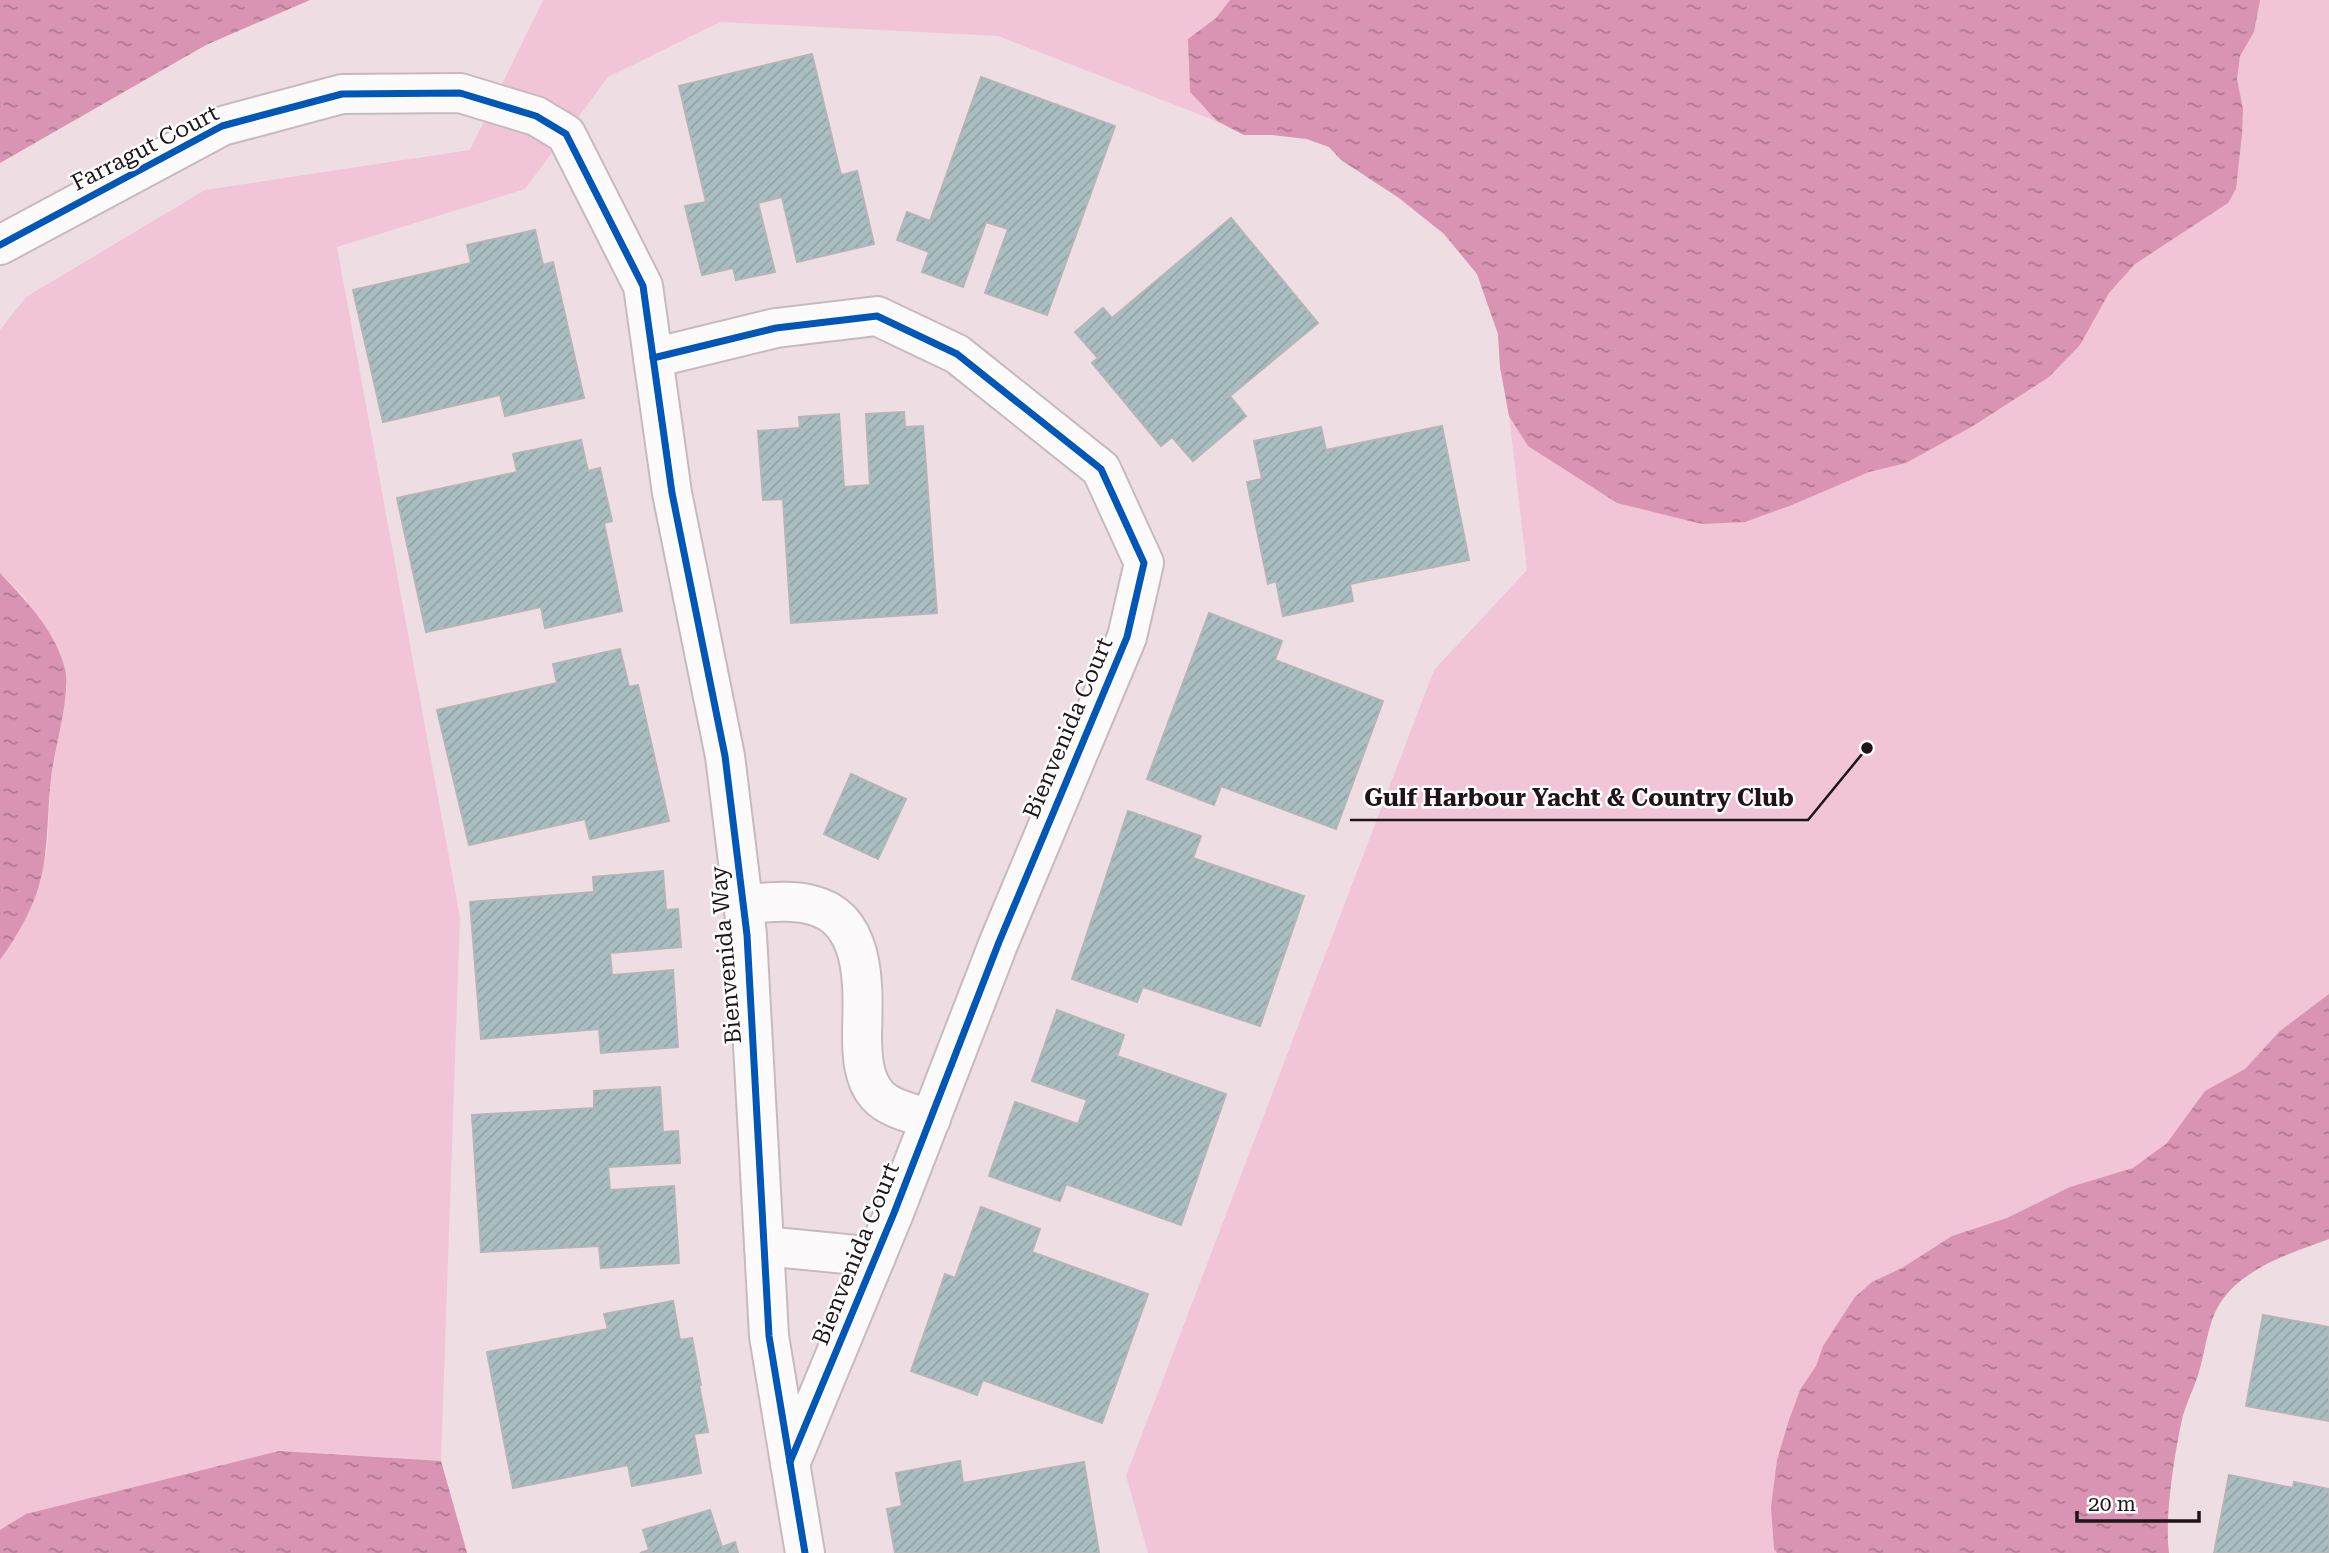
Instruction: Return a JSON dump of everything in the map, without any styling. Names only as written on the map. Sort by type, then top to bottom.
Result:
[{"type":"street","name":"Farragut Court","points":[[0,245],[222,126],[342,94],[460,93],[536,116],[566,134],[643,286],[653,358]]},
{"type":"street","name":"Bienvenida Court","points":[[653,358],[776,328],[877,316],[957,354],[1101,469],[1144,563],[1127,637],[999,942],[876,1257],[790,1464]]},
{"type":"street","name":"Bienvenida Way","points":[[653,358],[672,493],[725,756],[747,935],[769,1336],[805,1553]]},
{"type":"street","points":[[743,904],[792,902],[815,905],[841,919],[852,935],[860,966],[862,1052],[867,1080],[878,1097],[898,1108],[930,1119]]},
{"type":"street","points":[[764,1246],[876,1257]]},
{"type":"shaded area","points":[[543,0],[2329,0],[2329,1239],[2274,1261],[2248,1275],[2226,1295],[2215,1313],[2180,1429],[2169,1503],[2169,1553],[1148,1553],[1126,1476],[1434,670],[1527,570],[1498,334],[1477,274],[1444,234],[1399,198],[1341,160],[1329,147],[1307,139],[1244,135],[1216,121],[998,36],[720,22],[608,77],[525,189],[337,247],[460,917],[441,1461],[467,1553],[0,1553],[0,960],[33,904],[47,849],[51,779],[67,687],[25,598],[0,573],[0,330],[26,297],[205,190],[470,150]]},
{"type":"water","points":[[0,0],[310,0],[206,45],[0,163]]},
{"type":"water","points":[[1230,0],[2260,0],[2254,32],[2240,56],[2237,79],[2243,109],[2236,189],[2228,203],[2135,264],[2109,293],[2080,345],[2049,377],[1973,426],[1906,463],[1869,472],[1745,522],[1702,524],[1617,503],[1528,446],[1509,416],[1500,367],[1498,334],[1477,274],[1444,234],[1399,198],[1341,160],[1329,147],[1307,139],[1244,135],[1217,121],[1190,92],[1188,39],[1216,18]]},
{"type":"water","points":[[0,573],[29,605],[54,641],[65,669],[66,693],[51,779],[42,874],[29,912],[0,960]]},
{"type":"water","points":[[2329,994],[2329,1239],[2274,1261],[2248,1275],[2226,1295],[2215,1313],[2180,1429],[2169,1503],[2169,1553],[1777,1553],[1774,1549],[1771,1507],[1777,1460],[1789,1420],[1800,1390],[1816,1366],[1823,1346],[1855,1297],[1872,1282],[1902,1268],[1952,1236],[2007,1218],[2070,1187],[2133,1168],[2167,1143],[2205,1091],[2245,1069],[2280,1031]]},
{"type":"water","points":[[279,1451],[441,1461],[467,1553],[0,1553],[0,1530],[26,1514]]},
{"type":"building","points":[[812,54],[841,175],[857,171],[874,244],[797,262],[782,197],[758,203],[775,272],[736,280],[733,268],[702,275],[685,206],[706,202],[679,86]]},
{"type":"building","points":[[981,77],[1115,126],[1047,315],[985,293],[1008,229],[986,222],[963,287],[922,272],[929,252],[897,240],[907,212],[930,221]]},
{"type":"building","points":[[1231,218],[1318,323],[1230,396],[1246,416],[1193,461],[1172,437],[1161,446],[1092,363],[1098,358],[1075,332],[1103,308],[1112,318]]},
{"type":"building","points":[[535,230],[543,265],[553,262],[584,398],[505,416],[500,395],[383,422],[353,290],[471,263],[467,245]]},
{"type":"building","points":[[904,412],[905,427],[923,426],[937,613],[791,623],[783,499],[763,500],[758,431],[800,428],[799,417],[839,414],[844,487],[870,485],[866,414]]},
{"type":"building","points":[[1442,426],[1469,560],[1350,584],[1353,601],[1283,616],[1276,581],[1268,584],[1247,482],[1262,479],[1254,441],[1321,427],[1326,450]]},
{"type":"building","points":[[581,440],[588,471],[600,468],[612,521],[604,523],[622,611],[545,628],[541,607],[426,632],[397,498],[517,472],[513,454]]},
{"type":"building","points":[[1209,613],[1282,641],[1275,660],[1383,701],[1336,829],[1221,786],[1214,805],[1147,779]]},
{"type":"building","points":[[620,649],[629,687],[638,685],[669,821],[590,839],[585,819],[469,845],[437,710],[557,683],[553,664]]},
{"type":"building","points":[[851,774],[906,799],[878,859],[824,834]]},
{"type":"building","points":[[1128,811],[1201,836],[1193,858],[1304,896],[1260,1026],[1143,987],[1137,1002],[1072,979]]},
{"type":"building","points":[[663,871],[666,910],[678,909],[681,947],[610,953],[612,975],[673,970],[678,1047],[601,1053],[599,1029],[481,1039],[470,902],[594,892],[593,877]]},
{"type":"building","points":[[1057,1010],[1124,1035],[1117,1056],[1226,1094],[1181,1225],[1066,1184],[1060,1201],[989,1176],[1015,1102],[1078,1124],[1087,1100],[1032,1081]]},
{"type":"building","points":[[660,1087],[663,1132],[678,1131],[680,1163],[608,1167],[610,1190],[674,1186],[679,1263],[601,1268],[599,1246],[481,1252],[472,1115],[594,1108],[594,1091]]},
{"type":"building","points":[[981,1207],[1040,1229],[1032,1252],[1148,1294],[1102,1423],[983,1380],[977,1395],[911,1371],[945,1274],[955,1278]]},
{"type":"building","points":[[673,1301],[680,1340],[692,1338],[701,1385],[708,1432],[694,1434],[701,1473],[632,1486],[628,1465],[513,1488],[487,1352],[608,1329],[604,1314]]},
{"type":"building","points":[[2263,1315],[2329,1327],[2329,1421],[2246,1406]]},
{"type":"building","points":[[960,1461],[963,1483],[1084,1462],[1099,1553],[895,1553],[887,1509],[902,1506],[896,1473]]},
{"type":"building","points":[[2229,1475],[2293,1488],[2294,1482],[2329,1489],[2329,1553],[2214,1553]]},
{"type":"building","points":[[710,1510],[722,1547],[735,1542],[738,1553],[640,1553],[649,1550],[643,1530]]},
{"type":"cycle path","points":[[0,245],[222,126],[342,94],[460,93],[536,116],[566,134],[643,286],[672,493],[725,756],[747,935],[769,1336],[805,1553]]},
{"type":"cycle path","points":[[653,358],[776,328],[877,316],[957,354],[1101,469],[1144,563],[1127,637],[999,942],[894,1213],[790,1462]]},
{"type":"place","name":"Gulf Harbour Yacht & Country Club","points":[[1867,748]]}]
